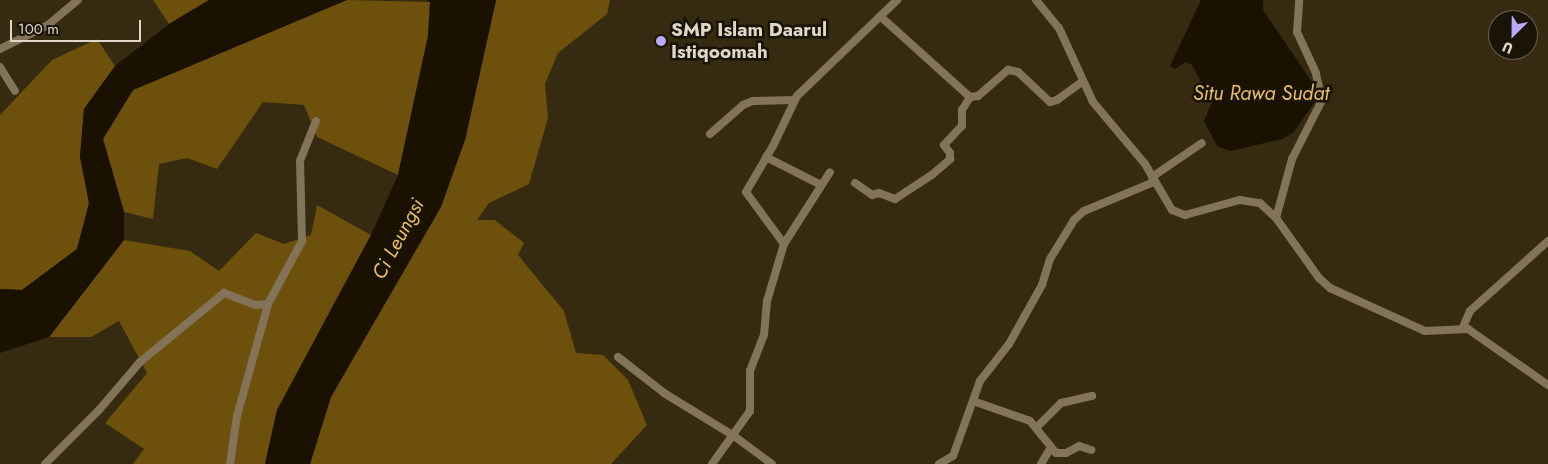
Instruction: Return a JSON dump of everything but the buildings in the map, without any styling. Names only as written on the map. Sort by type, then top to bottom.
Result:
[{"type":"street","points":[[0,49],[48,24],[78,0]]},
{"type":"street","points":[[784,244],[746,192],[766,157],[794,100],[896,0]]},
{"type":"street","points":[[1036,0],[1059,28],[1082,82],[1093,102],[1138,156],[1167,205],[1179,214],[1194,214],[1248,200],[1266,206],[1319,278],[1330,288],[1425,331],[1464,327],[1474,332],[1548,385]]},
{"type":"street","points":[[1276,218],[1292,159],[1322,100],[1316,73],[1297,32],[1299,0]]},
{"type":"street","points":[[880,16],[970,97],[978,96],[1008,70],[1018,72],[1050,102],[1057,100],[1082,82]]},
{"type":"street","points":[[0,67],[15,90]]},
{"type":"street","points":[[855,183],[872,195],[879,192],[895,199],[932,174],[950,159],[950,153],[944,145],[962,126],[962,110],[970,97]]},
{"type":"street","points":[[710,134],[743,105],[753,101],[794,100]]},
{"type":"street","points":[[230,464],[237,416],[268,304],[302,241],[300,162],[316,121]]},
{"type":"street","points":[[939,464],[953,456],[980,381],[1008,344],[1042,285],[1050,259],[1078,214],[1153,180],[1202,143]]},
{"type":"street","points":[[766,157],[821,185]]},
{"type":"street","points":[[712,464],[734,436],[750,411],[750,371],[764,335],[767,301],[784,244],[830,172]]},
{"type":"street","points":[[1464,327],[1470,311],[1548,241]]},
{"type":"street","points":[[45,464],[99,410],[140,362],[224,292],[255,305],[268,304]]},
{"type":"street","points":[[618,357],[664,393],[734,436],[772,464]]},
{"type":"street","points":[[1037,427],[1061,402],[1092,396]]},
{"type":"street","points":[[973,401],[1020,415],[1037,427],[1050,449],[1061,454],[1079,446],[1091,450]]},
{"type":"street","points":[[1040,464],[1050,449]]},
{"type":"shaded area","points":[[153,0],[209,0],[169,24]]},
{"type":"shaded area","points":[[347,0],[430,2],[428,36],[398,175],[317,137],[304,105],[263,102],[217,169],[187,158],[159,164],[153,219],[124,212],[103,139],[133,90]]},
{"type":"shaded area","points":[[496,0],[610,0],[607,14],[558,53],[545,84],[548,118],[529,184],[489,203],[477,220],[495,220],[524,243],[518,255],[564,311],[576,353],[603,355],[628,380],[647,425],[611,464],[310,464],[331,396],[465,140]]},
{"type":"shaded area","points":[[97,39],[115,66],[84,109],[80,157],[89,203],[77,249],[22,290],[0,289],[0,115],[52,60]]},
{"type":"shaded area","points":[[317,205],[371,235],[277,410],[265,464],[133,464],[144,449],[105,423],[147,373],[119,321],[91,337],[49,337],[124,240],[190,251],[219,271],[256,233],[284,244],[311,235]]},
{"type":"water","points":[[209,0],[347,0],[133,90],[103,139],[124,212],[124,240],[49,337],[0,353],[0,289],[22,290],[77,249],[89,203],[80,157],[84,109],[115,66],[169,24]]},
{"type":"water","name":"Ci Leungsi","points":[[427,0],[496,0],[465,140],[441,207],[331,397],[310,464],[265,464],[277,410],[371,235],[398,175],[428,36],[430,2]]},
{"type":"water","name":"Situ Rawa Sudat","points":[[1201,0],[1263,0],[1263,10],[1316,88],[1314,103],[1293,133],[1282,139],[1230,151],[1217,146],[1204,121],[1212,102],[1192,65],[1186,62],[1175,69],[1170,66]]},
{"type":"place","name":"SMP Islam Daarul Istiqoomah","points":[[661,41]]}]
